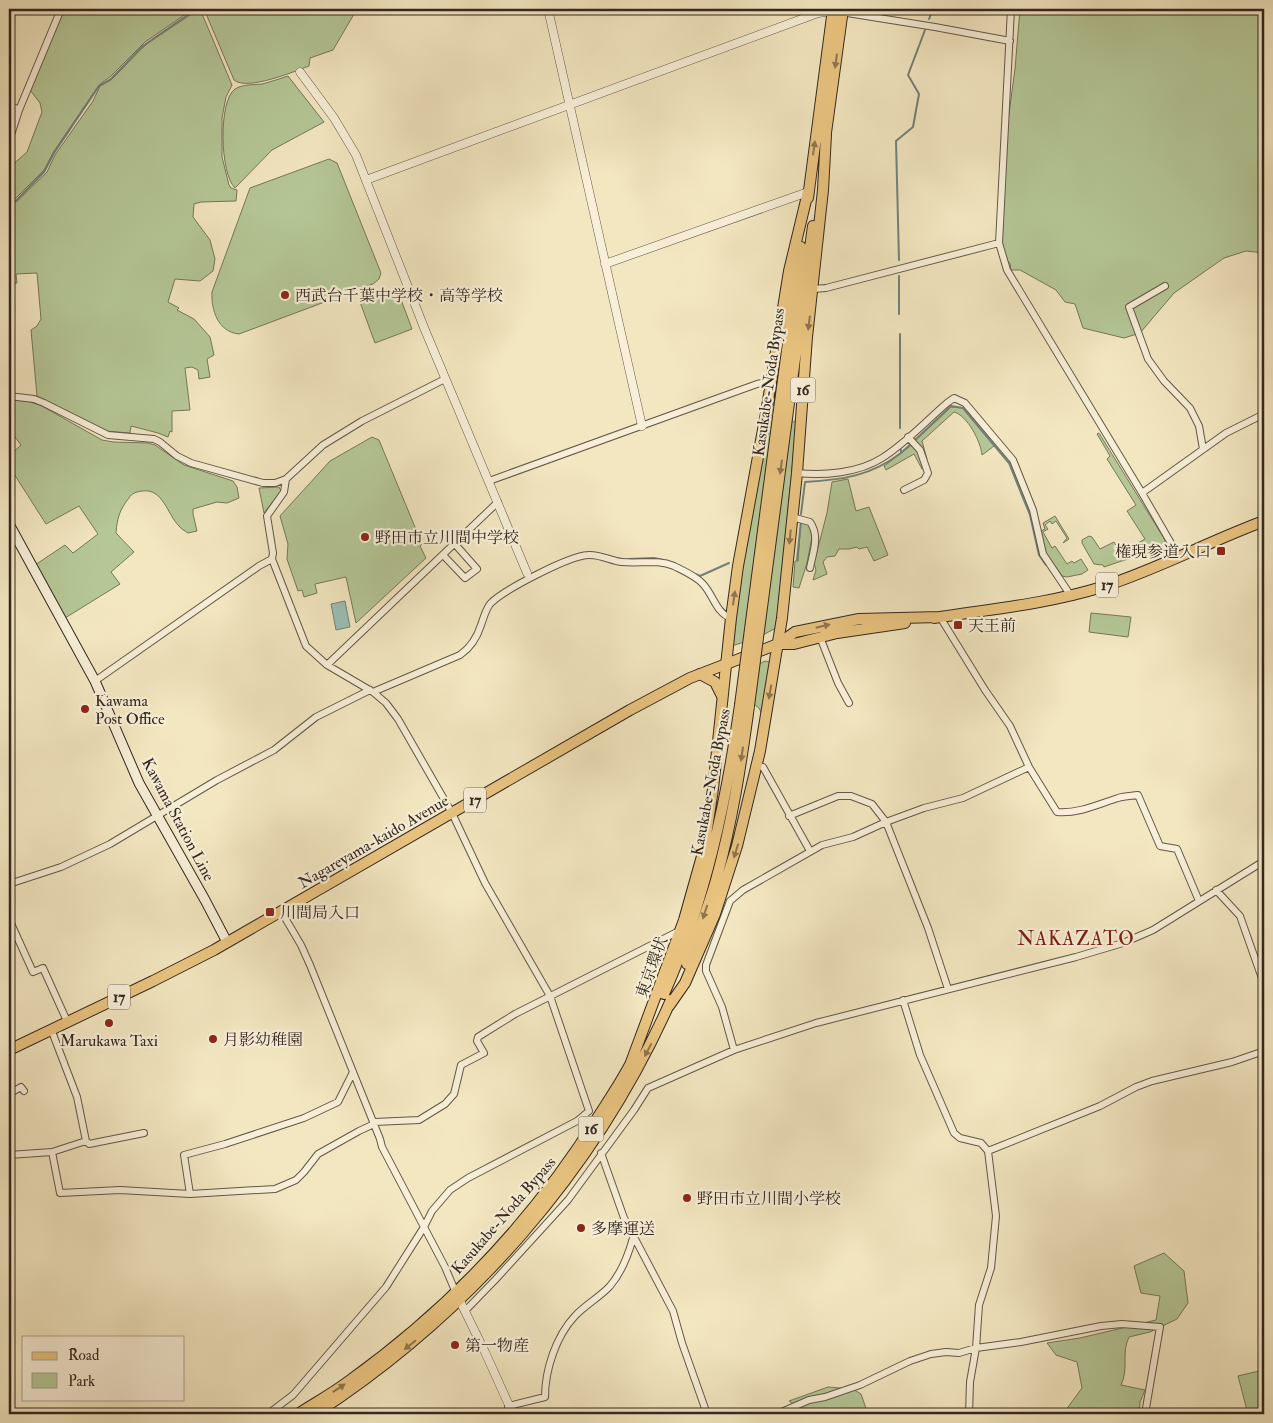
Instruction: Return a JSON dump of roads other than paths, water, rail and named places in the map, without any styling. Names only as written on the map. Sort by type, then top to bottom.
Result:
[{"type":"main road","name":"Kasukabe-Noda Bypass","points":[[315,1414],[355,1388],[418,1339],[458,1297],[518,1240],[550,1201],[576,1166],[628,1086],[669,1006],[696,941],[716,880],[734,805],[745,705],[783,418],[826,135],[838,10]]},
{"type":"main road","name":"Kasukabe-Noda Bypass","points":[[783,418],[808,192],[838,10]]},
{"type":"main road","name":"16","points":[[669,1006],[685,984],[715,914],[737,846],[757,766],[778,644],[797,473],[807,337],[814,289],[823,190],[826,135]]},
{"type":"main road","name":"16","points":[[723,700],[731,618],[746,521],[789,271],[808,192]]},
{"type":"main road","name":"Nagareyama-kaido Avenue","points":[[778,644],[794,644],[820,637],[940,617],[1016,607],[1071,596],[1131,576],[1261,522]]},
{"type":"main road","name":"Kawama Station Line","points":[[9,524],[95,681],[139,783],[227,942]]},
{"type":"main road","name":"Nagareyama-kaido Avenue","points":[[9,1050],[177,970],[655,696],[700,674],[778,644],[795,632],[850,620],[940,617]]},
{"type":"main road","points":[[700,674],[715,682],[719,687],[723,700]]},
{"type":"main road","name":"東京環状","points":[[630,1065],[680,931],[696,877],[709,820],[723,700]]},
{"type":"main road","name":"Kasukabe-Noda Bypass","points":[[298,1414],[349,1381],[458,1297],[543,1197],[586,1136],[630,1065],[674,973],[698,904],[723,811],[745,705]]},
{"type":"street","points":[[9,141],[19,110],[61,9]]},
{"type":"street","points":[[548,9],[642,426]]},
{"type":"street","points":[[1011,9],[999,243],[1007,270],[1179,557]]},
{"type":"street","points":[[366,180],[818,13],[838,10],[1010,41]]},
{"type":"street","points":[[300,72],[334,118],[356,154],[446,379],[527,573]]},
{"type":"street","points":[[9,105],[19,110]]},
{"type":"street","points":[[606,264],[808,192]]},
{"type":"street","points":[[814,289],[826,288],[999,243]]},
{"type":"street","points":[[1165,286],[1129,307],[1148,359],[1164,381],[1190,408],[1199,426],[1203,449]]},
{"type":"street","points":[[9,396],[44,402],[108,435],[154,439],[177,456],[199,466],[263,483],[275,483],[286,480],[323,444],[362,421],[446,379]]},
{"type":"street","points":[[489,481],[757,384],[771,381]]},
{"type":"street","points":[[797,473],[832,474],[882,459],[954,398],[965,403],[1013,460],[1033,510],[1043,554],[1071,596]]},
{"type":"street","points":[[1142,493],[1226,433],[1264,414]]},
{"type":"street","points":[[904,490],[924,480],[928,472],[920,450],[908,437]]},
{"type":"street","points":[[268,1414],[293,1395],[386,1287],[432,1211],[450,1190],[468,1178],[577,1121],[589,1111],[550,996],[485,883],[452,813],[398,719],[386,704],[371,691],[327,665],[306,646],[272,559],[273,553],[267,516],[284,492],[286,480]]},
{"type":"street","points":[[327,665],[498,502]]},
{"type":"street","points":[[792,517],[810,522],[815,532],[816,538],[810,568]]},
{"type":"street","points":[[1261,522],[1264,532]]},
{"type":"street","points":[[442,555],[465,578],[478,569],[454,543]]},
{"type":"street","points":[[9,884],[61,868],[85,857],[217,780],[274,750],[316,717],[371,691],[460,655],[474,641],[481,627],[484,614],[495,600],[557,564],[588,555],[622,562],[655,561],[673,566],[698,578],[722,615],[731,618]]},
{"type":"street","points":[[95,681],[259,566],[272,559]]},
{"type":"street","points":[[940,617],[1010,726],[1029,767],[1057,812],[1064,813],[1101,805],[1120,797],[1138,795],[1160,846],[1177,849],[1199,901]]},
{"type":"street","points":[[820,637],[838,683],[849,702]]},
{"type":"street","points":[[757,766],[763,767],[810,851]]},
{"type":"street","points":[[734,1050],[722,1007],[706,971],[706,965],[730,901],[743,890],[822,845],[853,837],[924,808],[963,798],[1029,767]]},
{"type":"street","points":[[789,816],[838,796],[851,796],[872,804],[886,822],[928,928],[948,989]]},
{"type":"street","points":[[465,1311],[496,1280],[568,1200],[648,1088],[734,1050],[816,1023],[1076,957],[1123,943],[1153,930],[1264,861]]},
{"type":"street","points":[[1216,890],[1240,916],[1264,984]]},
{"type":"street","points":[[280,911],[301,945],[310,965],[382,1147],[445,1267],[513,1414]]},
{"type":"street","points":[[9,918],[33,972],[43,968],[67,1021]]},
{"type":"street","points":[[52,1152],[60,1193],[120,1190],[190,1194],[275,1190],[296,1180],[318,1154],[374,1123],[419,1120],[445,1104],[454,1094],[461,1065],[484,1053],[478,1041],[478,1036],[515,1014],[680,931]]},
{"type":"street","points":[[902,1000],[920,1055],[954,1133],[960,1138],[981,1143],[988,1151],[996,1216],[991,1268],[979,1305],[976,1348],[970,1382],[969,1414]]},
{"type":"street","points":[[51,1029],[77,1097],[86,1141]]},
{"type":"street","points":[[988,1151],[1100,1106],[1136,1087],[1152,1081],[1232,1062],[1264,1050]]},
{"type":"street","points":[[190,1194],[184,1155],[304,1118],[338,1102],[353,1072]]},
{"type":"street","points":[[9,1094],[21,1087],[24,1091]]},
{"type":"street","points":[[9,1155],[52,1152],[86,1141],[89,1144],[144,1134]]},
{"type":"street","points":[[602,1153],[624,1218],[673,1311],[682,1343],[708,1414]]},
{"type":"street","points":[[508,1406],[545,1397],[550,1362],[565,1327],[610,1286],[622,1269],[633,1238]]},
{"type":"street","points":[[778,1414],[809,1400],[825,1397],[860,1385],[910,1361],[931,1354],[959,1353],[976,1348],[1122,1324],[1160,1327],[1145,1414]]},
{"type":"water","points":[[345,601],[350,627],[336,630],[331,604]]},
{"type":"waterway","points":[[9,208],[44,172],[54,153],[99,86],[111,79],[143,46],[196,9]]},
{"type":"waterway","points":[[929,19],[933,9]]},
{"type":"waterway","points":[[899,260],[896,141],[913,127],[919,94],[908,75],[925,30]]},
{"type":"waterway","points":[[899,276],[899,314]]},
{"type":"waterway","points":[[900,334],[900,428]]},
{"type":"waterway","points":[[915,440],[951,406],[963,408],[1009,463],[1030,515],[1039,555],[1046,565]]},
{"type":"waterway","points":[[901,453],[912,443]]},
{"type":"waterway","points":[[801,514],[805,482],[844,478],[867,472],[890,461],[901,453],[901,450]]},
{"type":"waterway","points":[[797,560],[801,521]]},
{"type":"waterway","points":[[629,559],[654,558],[663,560]]},
{"type":"waterway","points":[[695,574],[700,576],[729,563]]},
{"type":"place","name":"西武台千葉中学校・高等学校","points":[[285,295]]},
{"type":"place","name":"野田市立川間中学校","points":[[365,537]]},
{"type":"place","name":"権現参道入口","points":[[1221,551]]},
{"type":"place","name":"天王前","points":[[958,625]]},
{"type":"place","name":"Kawama Post Office","points":[[85,709]]},
{"type":"place","name":"川間局入口","points":[[270,912]]},
{"type":"place","name":"Marukawa Taxi","points":[[109,1023]]},
{"type":"place","name":"月影幼稚園","points":[[213,1039]]},
{"type":"place","name":"野田市立川間小学校","points":[[687,1198]]},
{"type":"place","name":"多摩運送","points":[[581,1228]]},
{"type":"place","name":"第一物産","points":[[455,1345]]},
{"type":"district","name":"NAKAZATO","points":[[1076,938]]}]
